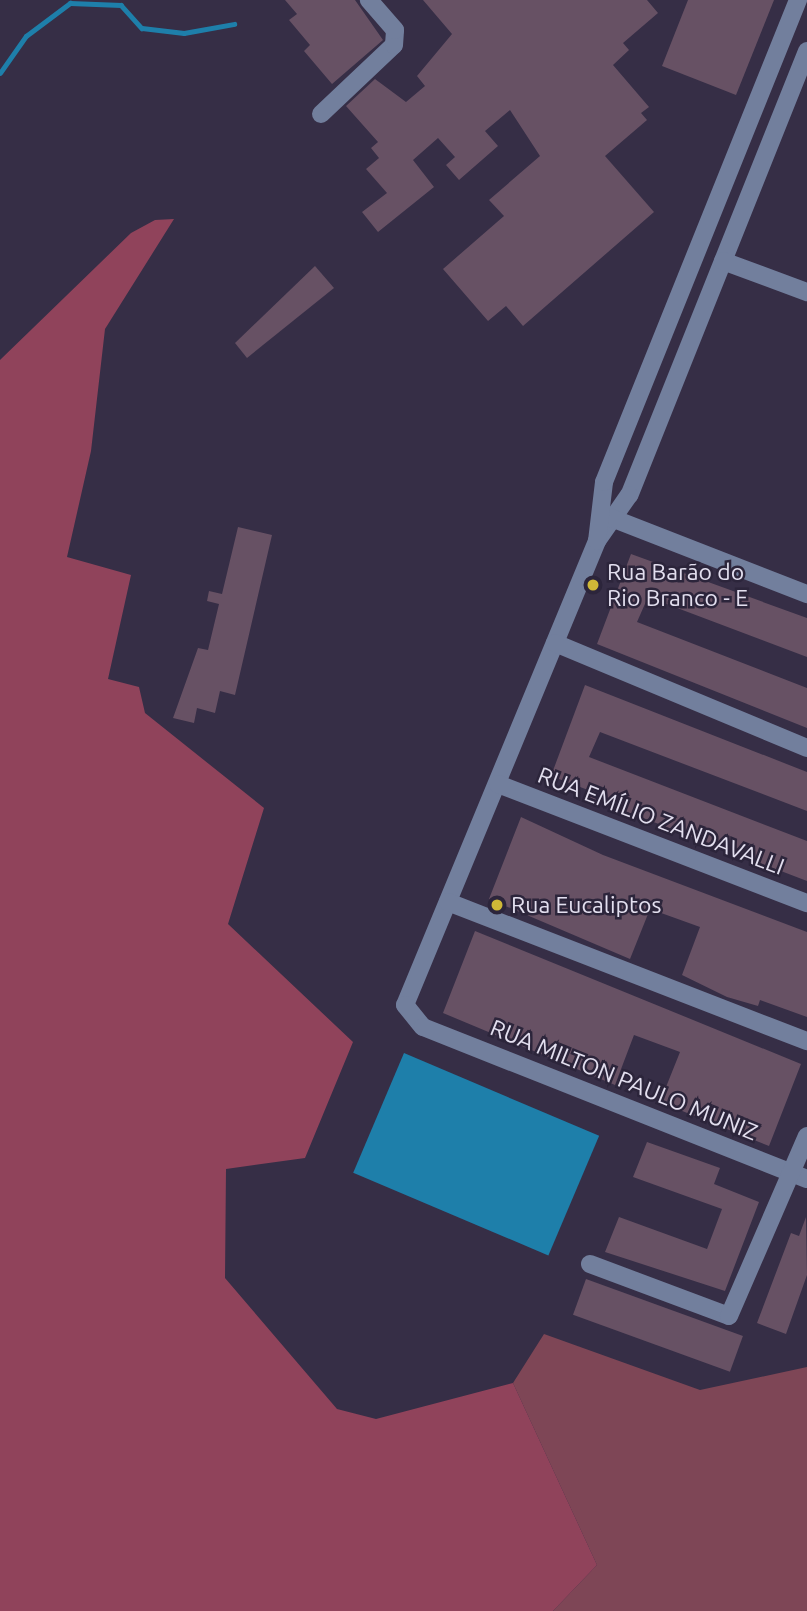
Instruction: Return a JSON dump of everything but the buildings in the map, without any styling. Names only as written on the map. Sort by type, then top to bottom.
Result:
[{"type":"street","points":[[321,114],[394,45],[395,30],[369,0]]},
{"type":"street","points":[[606,516],[604,482],[798,0]]},
{"type":"street","points":[[807,51],[709,295],[606,516],[448,902],[807,1041]]},
{"type":"street","points":[[723,261],[807,292]]},
{"type":"street","points":[[684,283],[709,295]]},
{"type":"street","points":[[606,516],[807,594]]},
{"type":"street","points":[[555,643],[807,748]]},
{"type":"street","name":"RUA EMÍLIO ZANDAVALLI","points":[[498,784],[807,903]]},
{"type":"street","name":"RUA MILTON PAULO MUNIZ","points":[[448,902],[404,1005],[423,1027],[799,1176]]},
{"type":"street","points":[[590,1264],[717,1316],[736,1310],[799,1176],[807,1136]]},
{"type":"shaded area","points":[[174,219],[105,329],[91,451],[67,557],[131,575],[108,679],[139,687],[145,713],[264,808],[228,924],[353,1042],[305,1158],[226,1169],[225,1278],[337,1409],[376,1419],[513,1383],[597,1565],[553,1611],[0,1611],[0,360],[131,233],[155,220]]},
{"type":"shaded area","points":[[544,1334],[700,1390],[807,1367],[807,1611],[553,1611],[597,1565],[513,1383]]},
{"type":"water","points":[[404,1053],[599,1136],[548,1256],[353,1173]]},
{"type":"waterway","points":[[0,73],[26,36],[70,3],[121,5],[142,28],[184,33],[234,24]]},
{"type":"place","name":"Rua Barão do Rio Branco - E","points":[[593,585]]},
{"type":"place","name":"Rua Eucaliptos","points":[[497,905]]}]
